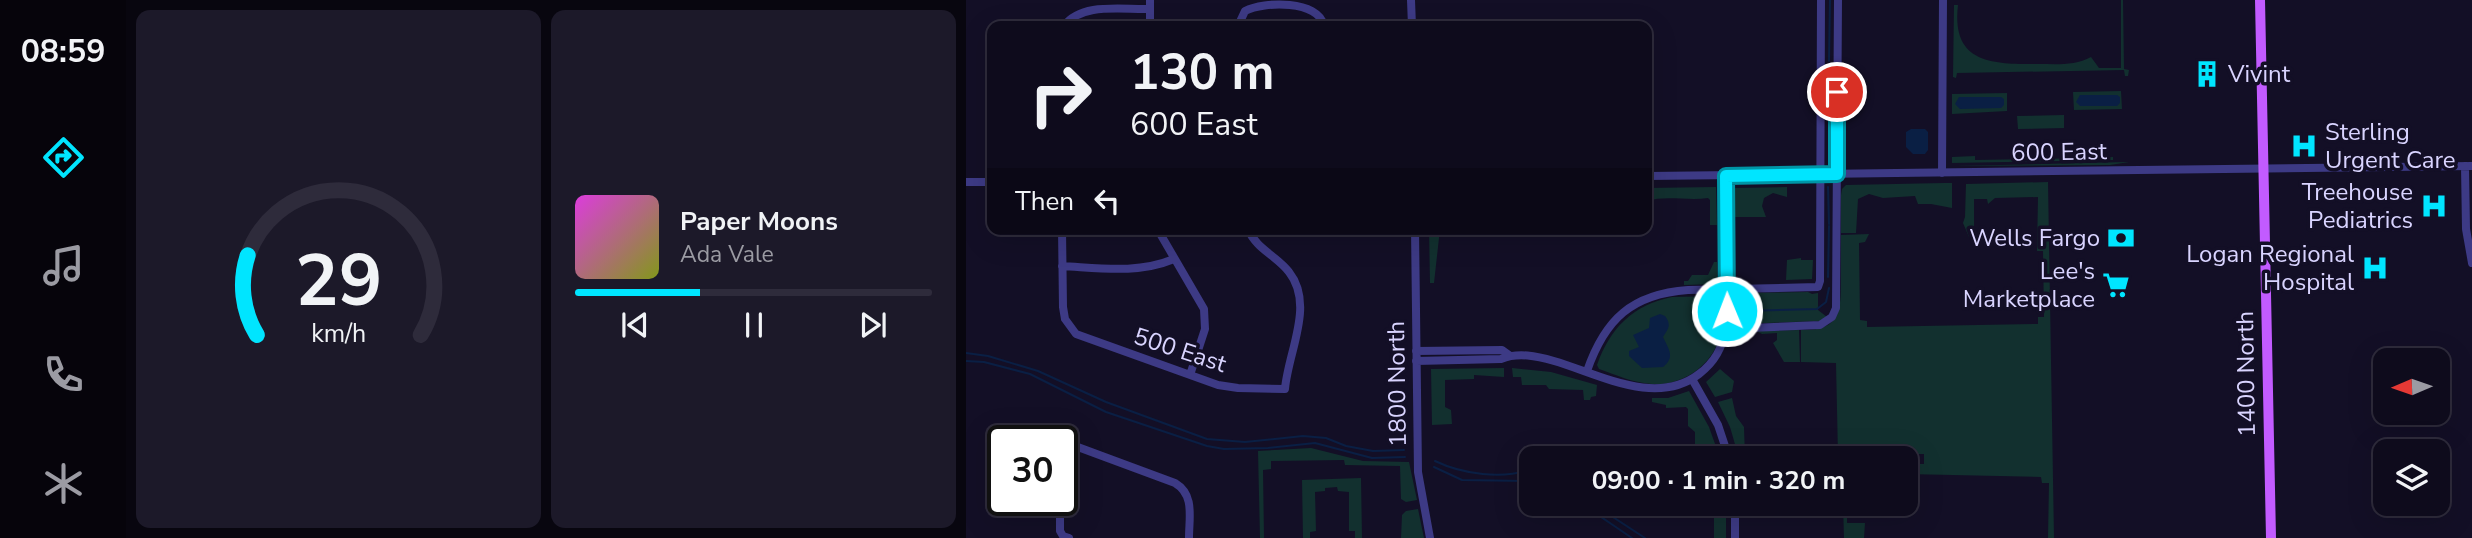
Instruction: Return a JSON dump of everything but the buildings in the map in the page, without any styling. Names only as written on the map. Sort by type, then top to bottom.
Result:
[{"type":"main road","name":"1400 North","points":[[2260,0],[2271,538]]},
{"type":"street","points":[[1411,0],[1412,21]]},
{"type":"street","points":[[1587,371],[1596,346],[1606,329],[1622,312],[1642,299],[1674,291],[1818,287],[1821,0]]},
{"type":"street","points":[[1726,329],[1815,326],[1832,317],[1837,300],[1838,0]]},
{"type":"street","points":[[1942,173],[1943,0]]},
{"type":"street","points":[[1068,21],[1087,10],[1150,5]]},
{"type":"street","points":[[1240,21],[1245,11],[1261,5],[1300,6],[1317,12],[1322,21]]},
{"type":"street","points":[[2469,166],[2466,229],[2472,263]]},
{"type":"street","name":"600 East","points":[[1652,176],[2469,166]]},
{"type":"street","points":[[1416,351],[1502,350],[1509,355],[1543,358],[1639,387],[1672,387],[1692,379],[1714,360],[1726,329],[1726,176]]},
{"type":"street","points":[[966,182],[987,182]]},
{"type":"street","points":[[1062,235],[1062,266],[1138,269],[1156,266],[1174,258]]},
{"type":"street","points":[[1161,235],[1200,300],[1206,320],[1190,375]]},
{"type":"street","name":"500 East","points":[[1062,266],[1063,307],[1069,328],[1086,339],[1217,385],[1285,389],[1286,368],[1300,321],[1299,293],[1288,270],[1254,241],[1251,235]]},
{"type":"street","name":"1800 North","points":[[1415,235],[1418,472],[1430,538]]},
{"type":"street","points":[[1416,361],[1501,359],[1509,355]]},
{"type":"street","points":[[1692,379],[1718,425],[1725,446]]},
{"type":"street","points":[[1078,447],[1175,482],[1184,488],[1189,501],[1189,538]]},
{"type":"street","points":[[1060,516],[1060,531],[1066,537]]},
{"type":"street","points":[[1735,516],[1735,538]]},
{"type":"green space","points":[[2121,0],[2124,69],[2129,70],[2128,76],[2125,76],[2124,70],[1957,73],[1956,78],[1953,77],[1954,5],[1958,5],[1961,39],[1968,50],[1978,57],[2006,63],[2052,64],[2072,63],[2091,57],[2099,68],[2121,68]]},
{"type":"green space","points":[[2121,91],[2122,109],[2074,110],[2073,92]]},
{"type":"green space","points":[[2007,93],[2007,111],[1952,114],[1952,94]]},
{"type":"green space","points":[[2064,115],[2064,128],[2018,129],[2017,116]]},
{"type":"green space","points":[[2037,147],[2044,147],[2044,159],[2113,157],[2113,160],[1952,163],[1952,157],[1975,156],[1975,160],[2036,159]]},
{"type":"green space","points":[[2127,162],[2110,165],[1953,166]]},
{"type":"green space","points":[[2048,182],[2054,538],[2048,538],[2049,483],[2042,483],[2041,477],[1918,474],[1918,464],[1924,464],[1924,454],[1918,454],[1918,446],[1838,446],[1836,363],[1801,362],[1801,330],[1824,327],[1831,323],[1839,310],[1841,235],[1869,234],[1865,242],[1859,243],[1860,320],[1867,321],[1867,327],[2038,324],[2038,317],[2044,317],[2043,251],[2037,251],[2038,197],[1995,198],[1988,204],[1987,199],[1974,199],[1974,231],[1969,237],[1963,223],[1966,184]]},
{"type":"green space","points":[[1952,183],[1952,208],[1918,204],[1915,196],[1883,198],[1869,194],[1858,199],[1856,233],[1841,233],[1841,195],[1846,185]]},
{"type":"green space","points":[[1716,187],[1717,225],[1710,225],[1708,198],[1652,200],[1652,188]]},
{"type":"green space","points":[[1787,187],[1787,197],[1773,193],[1764,198],[1762,206],[1766,217],[1735,217],[1735,188]]},
{"type":"green space","points":[[1429,235],[1439,235],[1434,283],[1430,283]]},
{"type":"green space","points":[[1787,260],[1813,260],[1812,279],[1786,280]]},
{"type":"green space","points":[[1714,262],[1717,262],[1718,284],[1684,285],[1684,281],[1688,281],[1692,275],[1708,275]]},
{"type":"green space","points":[[1736,293],[1818,293],[1818,310],[1827,317],[1821,321],[1737,324]]},
{"type":"green space","points":[[1719,296],[1721,299],[1721,333],[1705,363],[1686,377],[1664,384],[1639,382],[1599,369],[1597,365],[1602,352],[1625,320],[1646,306],[1672,297]]},
{"type":"green space","points":[[1799,330],[1800,362],[1784,362],[1773,343],[1777,340],[1777,333],[1762,334],[1756,331]]},
{"type":"green space","points":[[1504,368],[1504,377],[1474,375],[1474,379],[1445,380],[1445,407],[1451,410],[1452,424],[1432,425],[1431,369]]},
{"type":"green space","points":[[1512,368],[1551,372],[1597,385],[1596,396],[1584,400],[1583,390],[1522,385],[1521,377],[1513,377]]},
{"type":"green space","points":[[1720,369],[1734,381],[1732,392],[1715,397],[1706,382]]},
{"type":"green space","points":[[1689,391],[1709,427],[1716,446],[1695,446],[1695,432],[1688,426],[1686,407],[1666,408],[1666,405],[1652,402],[1652,398],[1668,398]]},
{"type":"green space","points":[[1732,398],[1736,416],[1744,427],[1745,446],[1736,446],[1718,402]]},
{"type":"green space","points":[[1311,448],[1363,461],[1409,462],[1417,500],[1406,502],[1401,499],[1400,466],[1345,465],[1344,460],[1271,461],[1271,469],[1263,470],[1264,538],[1260,538],[1258,451]]},
{"type":"green space","points":[[1361,478],[1362,538],[1355,538],[1355,531],[1349,531],[1349,492],[1338,491],[1337,487],[1315,492],[1316,531],[1310,532],[1310,538],[1303,538],[1302,480]]},
{"type":"green space","points":[[1418,509],[1424,538],[1401,538],[1402,515],[1406,511]]},
{"type":"green space","points":[[1714,516],[1726,516],[1726,538],[1714,538]]},
{"type":"green space","points":[[1843,516],[1847,516],[1847,523],[1865,523],[1864,538],[1844,538]]},
{"type":"water","points":[[2080,95],[2117,95],[2120,97],[2120,103],[2117,106],[2080,106],[2076,102]]},
{"type":"water","points":[[1959,97],[2001,97],[2004,99],[2004,105],[2001,108],[1960,109],[1955,104]]},
{"type":"water","points":[[1911,129],[1925,129],[1928,132],[1928,150],[1925,154],[1913,154],[1906,147],[1906,132]]},
{"type":"water","points":[[1660,314],[1665,316],[1669,324],[1663,337],[1670,352],[1669,360],[1663,367],[1642,368],[1629,356],[1629,351],[1639,347],[1633,335],[1649,328],[1650,318]]},
{"type":"waterway","points":[[1829,61],[1830,0]]},
{"type":"waterway","points":[[1829,71],[1829,164]]},
{"type":"waterway","points":[[1828,187],[1829,224]]},
{"type":"waterway","points":[[1828,277],[1829,226]]},
{"type":"waterway","points":[[1744,311],[1817,309],[1826,302],[1829,288]]},
{"type":"waterway","points":[[966,353],[988,356],[1038,371],[1106,402],[1207,439],[1245,442],[1303,436],[1326,438],[1346,446],[1373,451],[1404,450]]},
{"type":"waterway","points":[[966,361],[984,362],[1030,374],[1106,412],[1207,446],[1224,449],[1268,448],[1315,443],[1372,458],[1405,457]]},
{"type":"waterway","points":[[1435,461],[1483,474],[1519,472]]},
{"type":"waterway","points":[[1434,467],[1462,480],[1519,481]]},
{"type":"waterway","points":[[1600,516],[1632,538]]},
{"type":"waterway","points":[[1611,516],[1645,538]]},
{"type":"place","name":"Vivint","points":[[2207,74]]},
{"type":"place","name":"Sterling Urgent Care","points":[[2304,146]]},
{"type":"place","name":"Treehouse Pediatrics","points":[[2434,206]]},
{"type":"place","name":"Wells Fargo","points":[[2121,238]]},
{"type":"place","name":"Logan Regional Hospital","points":[[2375,268]]},
{"type":"place","name":"Lee's Marketplace","points":[[2116,285]]},
{"type":"route","points":[[1727,311],[1726,176],[1837,174],[1837,92]]}]
